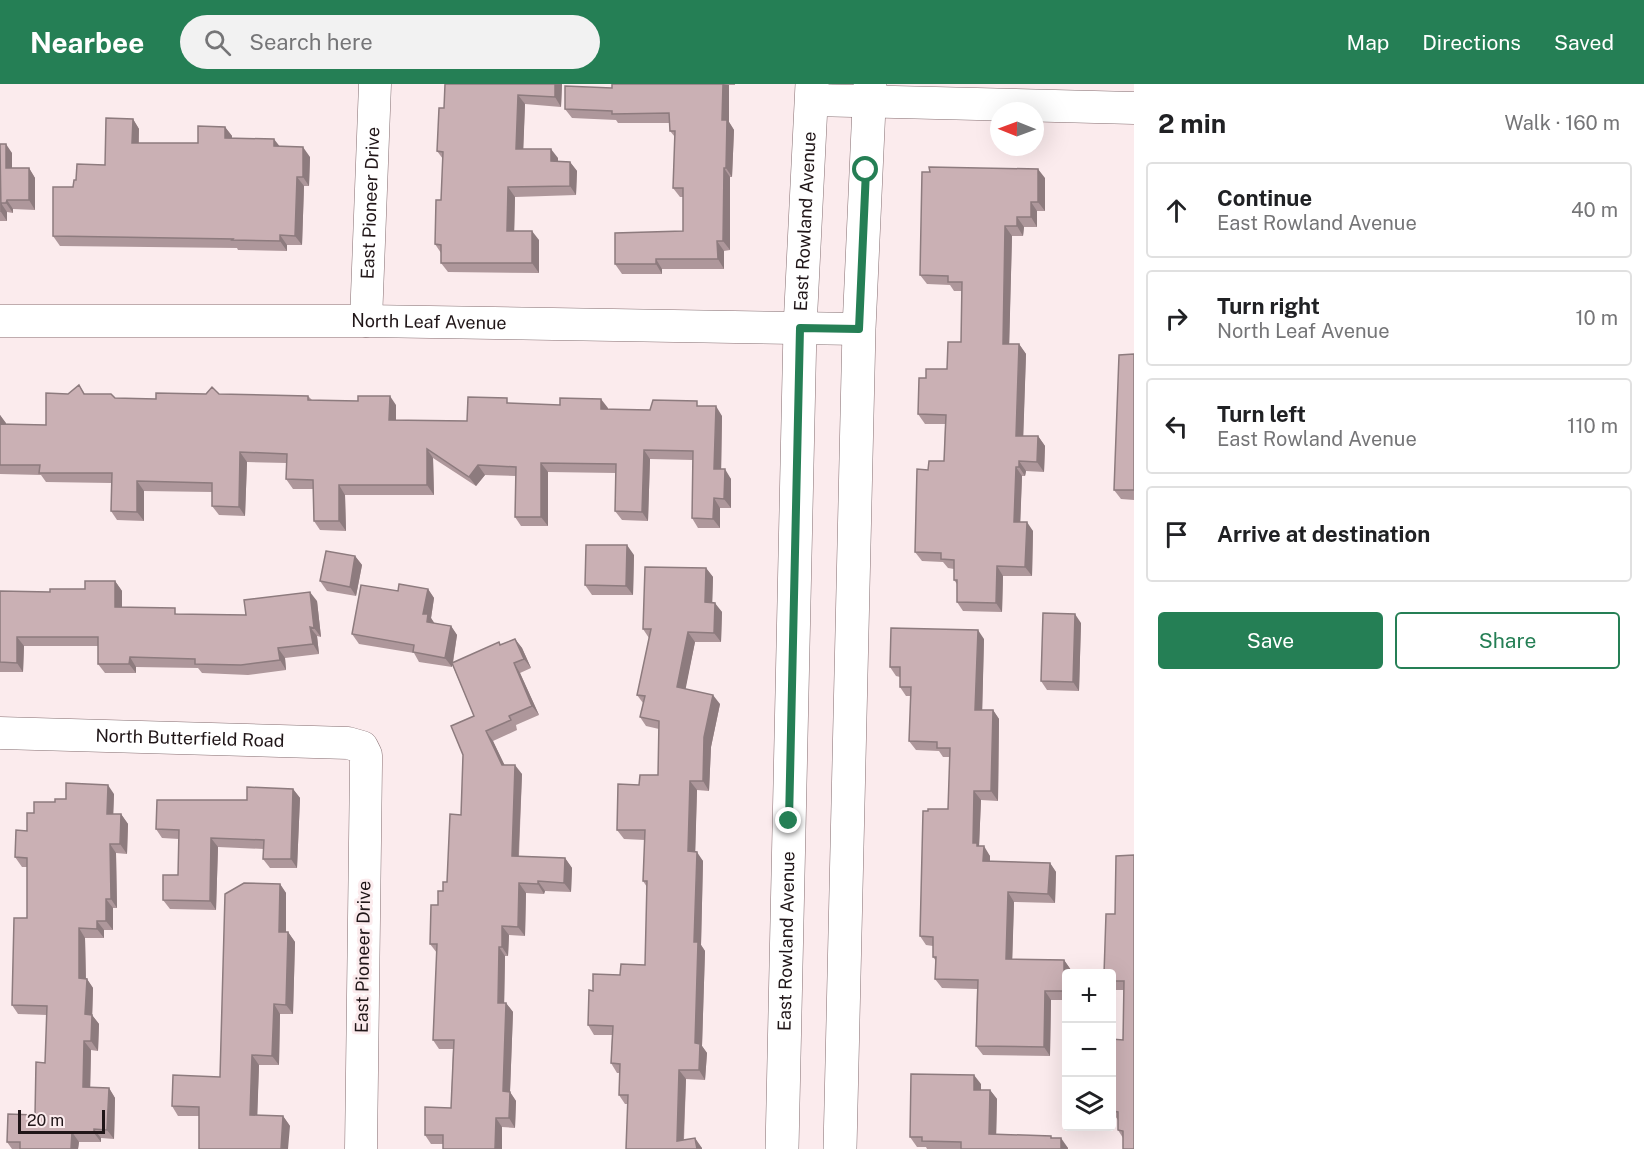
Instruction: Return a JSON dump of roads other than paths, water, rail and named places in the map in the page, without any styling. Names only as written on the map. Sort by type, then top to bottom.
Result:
[{"type":"street","name":"East Pioneer Drive","points":[[366,321],[375,84]]},
{"type":"street","points":[[812,92],[870,93],[1134,108]]},
{"type":"street","name":"East Rowland Avenue","points":[[782,1149],[800,328],[812,92]]},
{"type":"street","points":[[840,1149],[859,329],[870,93]]},
{"type":"street","name":"North Leaf Avenue","points":[[0,321],[366,321],[859,329]]},
{"type":"street","name":"North Butterfield Road","points":[[0,733],[348,743],[362,747],[366,754],[366,765]]},
{"type":"street","name":"East Pioneer Drive","points":[[361,1149],[366,765]]}]
